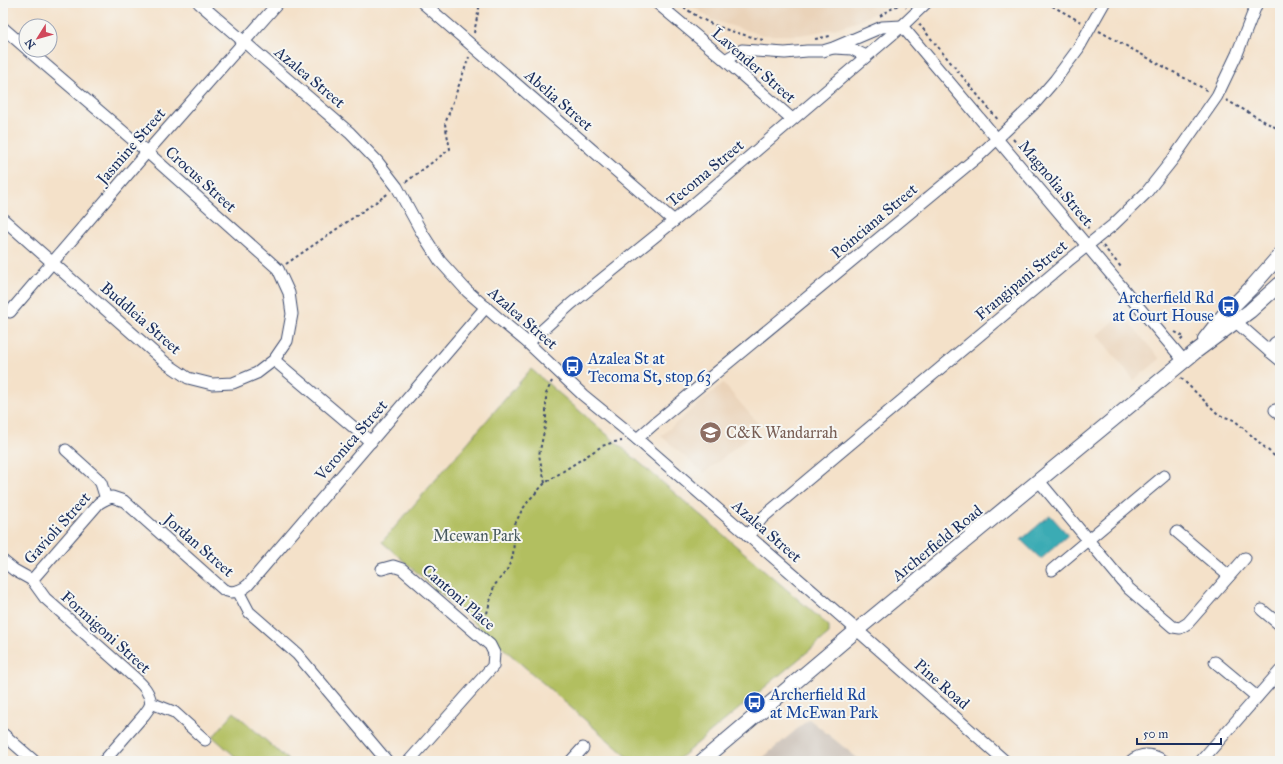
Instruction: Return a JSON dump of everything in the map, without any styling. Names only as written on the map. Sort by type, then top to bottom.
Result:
[{"type":"main road","name":"Archerfield Road","points":[[1195,352],[1223,316],[1250,289],[1280,255]]},
{"type":"main road","name":"Archerfield Road","points":[[702,761],[857,630],[1184,361],[1250,312],[1280,284]]},
{"type":"street","name":"Azalea Street","points":[[199,3],[350,133],[377,161],[397,187],[422,233],[440,261],[468,290],[584,395],[857,630]]},
{"type":"street","name":"Jasmine Street","points":[[10,312],[147,152],[278,3]]},
{"type":"street","name":"Abelia Street","points":[[423,3],[674,221]]},
{"type":"street","name":"Lavender Street","points":[[657,3],[792,119]]},
{"type":"street","name":"Tecoma Street","points":[[528,343],[571,304],[674,221],[902,26],[926,3]]},
{"type":"street","name":"Poinciana Street","points":[[637,440],[654,424],[981,154],[1036,102],[1055,80],[1078,49],[1104,3]]},
{"type":"street","name":"Frangipani Street","points":[[748,536],[762,518],[1113,225],[1146,193],[1174,159],[1217,96],[1237,54],[1257,3]]},
{"type":"street","points":[[725,60],[742,50],[786,53],[822,51],[833,48],[882,26],[902,26]]},
{"type":"street","name":"Magnolia Street","points":[[902,26],[1184,361]]},
{"type":"street","name":"Crocus Street","points":[[3,28],[18,41]]},
{"type":"street","points":[[833,48],[852,49],[866,56]]},
{"type":"street","name":"Crocus Street","points":[[37,58],[147,152],[278,269],[289,293],[292,314],[287,341],[274,360]]},
{"type":"street","name":"Buddleia Street","points":[[3,219],[166,363],[188,378],[212,384],[233,383],[257,373],[274,360]]},
{"type":"street","name":"Veronica Street","points":[[238,591],[248,585],[486,307]]},
{"type":"street","points":[[1236,322],[1280,360]]},
{"type":"street","points":[[1269,351],[1275,343],[1280,340]]},
{"type":"street","points":[[274,360],[371,442]]},
{"type":"street","points":[[66,450],[97,478],[101,484],[106,499]]},
{"type":"street","points":[[1052,570],[1164,476]]},
{"type":"street","points":[[1039,481],[1128,588],[1173,627],[1180,628],[1188,623],[1245,558]]},
{"type":"street","name":"Jordan Street","points":[[106,499],[112,498],[124,501],[224,590],[231,592],[238,591],[249,612],[297,654],[387,761]]},
{"type":"street","name":"Gavioli Street","points":[[32,580],[99,503],[106,499]]},
{"type":"street","points":[[1177,532],[1229,576]]},
{"type":"street","name":"Formigoni Street","points":[[3,561],[14,570],[32,580],[45,598],[146,688],[151,703]]},
{"type":"street","name":"Cantoni Place","points":[[382,569],[393,566],[402,569],[490,645],[494,653],[493,666],[409,761]]},
{"type":"street","points":[[1262,610],[1280,626]]},
{"type":"street","name":"Pine Road","points":[[857,630],[1005,761]]},
{"type":"street","points":[[1215,662],[1257,697]]},
{"type":"street","points":[[1202,761],[1280,670]]},
{"type":"street","points":[[104,761],[144,715],[151,703],[174,712],[205,740]]},
{"type":"street","points":[[3,734],[34,761]]},
{"type":"street","points":[[571,761],[582,748]]},
{"type":"street","points":[[1131,761],[1141,755],[1152,755],[1164,761]]},
{"type":"path","points":[[278,269],[415,176],[450,149],[445,124],[469,57],[480,3]]},
{"type":"path","points":[[679,3],[699,18],[724,30],[764,40]]},
{"type":"path","points":[[874,19],[901,3],[1121,268]]},
{"type":"path","points":[[1047,3],[1280,130]]},
{"type":"path","points":[[810,40],[837,34]]},
{"type":"path","points":[[1174,350],[1184,337],[1175,332]]},
{"type":"path","points":[[545,483],[539,455],[546,422],[546,394],[552,383],[555,368]]},
{"type":"path","points":[[1173,371],[1219,415],[1234,420],[1280,461]]},
{"type":"path","points":[[480,636],[494,586],[507,570],[513,556],[515,524],[522,510],[545,483],[602,446],[614,442],[637,440]]},
{"type":"shaded area","points":[[689,3],[893,3],[859,21],[834,29],[800,35],[762,35],[712,20]]},
{"type":"shaded area","points":[[1122,314],[1160,359],[1134,380],[1097,335]]},
{"type":"shaded area","name":"C&K Wandarrah","points":[[723,383],[761,427],[704,473],[661,436]]},
{"type":"shaded area","points":[[809,719],[861,761],[759,761]]},
{"type":"green space","name":"Mcewan Park","points":[[531,369],[829,626],[829,634],[676,761],[632,761],[382,542]]},
{"type":"green space","points":[[234,712],[289,761],[236,761],[238,759],[213,737]]},
{"type":"water","points":[[1050,515],[1068,535],[1041,559],[1021,540]]},
{"type":"place","name":"Archerfield Rd at Court House","points":[[1229,306]]},
{"type":"place","name":"Azalea St at Tecoma St, stop 63","points":[[572,367]]},
{"type":"place","name":"C&K Wandarrah","points":[[711,432]]},
{"type":"place","name":"Archerfield Rd at McEwan Park","points":[[755,703]]}]
